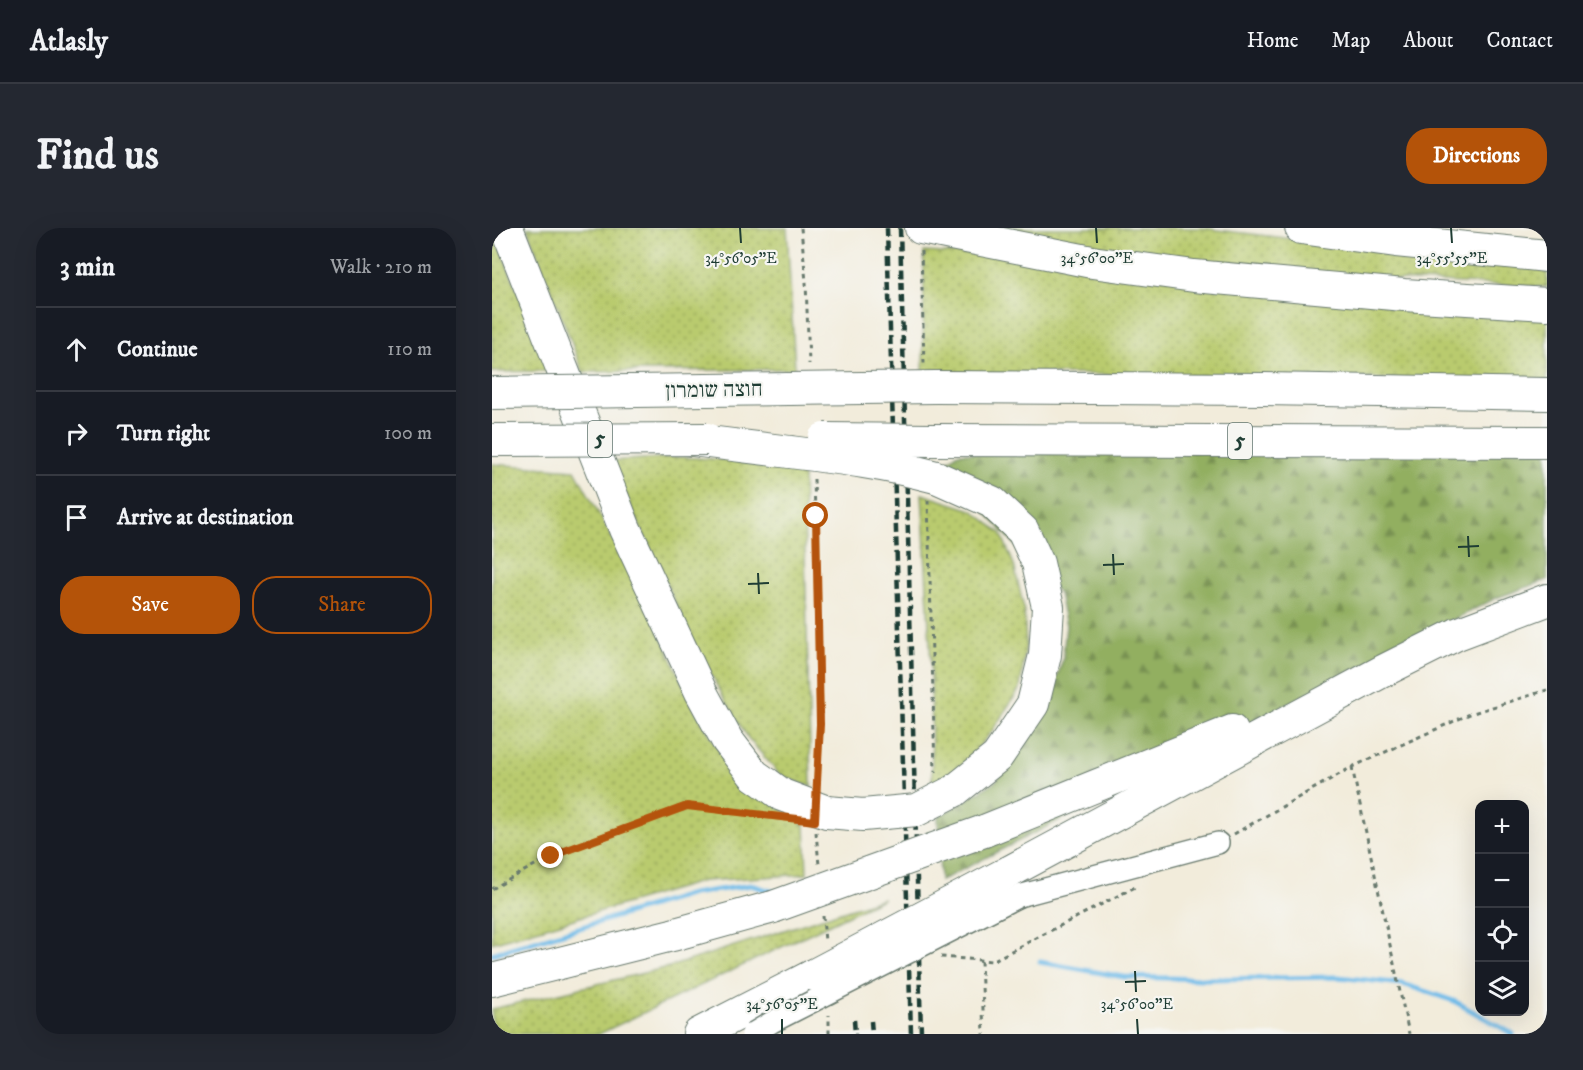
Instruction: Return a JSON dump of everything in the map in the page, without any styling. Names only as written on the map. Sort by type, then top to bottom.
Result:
[{"type":"highway","points":[[507,228],[625,529],[701,692],[727,740],[754,775],[782,795],[827,812],[863,815],[917,810],[945,785],[997,757],[1033,704],[1045,655],[1048,608],[1038,563],[1023,531],[992,502],[932,484],[913,471],[858,460],[798,453]]},
{"type":"highway","points":[[1301,228],[1547,256]]},
{"type":"highway","points":[[923,236],[1194,276],[1404,295],[1547,304]]},
{"type":"highway","name":"חוצה שומרון","points":[[492,393],[706,390],[799,381],[930,379]]},
{"type":"highway","name":"5","points":[[930,379],[1264,389],[1547,394]]},
{"type":"highway","name":"5","points":[[492,440],[700,440],[798,453],[933,440],[1547,442]]},
{"type":"highway","points":[[492,980],[672,935],[772,907],[984,831],[1383,670],[1458,634],[1547,600]]},
{"type":"highway","points":[[699,1034],[814,975],[1014,884],[1383,670]]},
{"type":"lane","points":[[752,1034],[1014,884],[1218,843]]},
{"type":"path","points":[[799,381],[806,282],[801,228]]},
{"type":"path","points":[[923,236],[930,379]]},
{"type":"path","points":[[798,453],[820,724],[817,788]]},
{"type":"path","points":[[932,484],[945,785]]},
{"type":"path","points":[[1218,843],[1352,767],[1470,714],[1547,690]]},
{"type":"path","points":[[1352,767],[1409,1034]]},
{"type":"path","points":[[492,889],[551,856],[687,806],[768,815]]},
{"type":"path","points":[[816,832],[819,875]]},
{"type":"path","points":[[940,957],[992,961],[1136,886]]},
{"type":"path","points":[[822,910],[825,943]]},
{"type":"path","points":[[981,960],[984,1034]]},
{"type":"path","points":[[829,1011],[829,1034]]},
{"type":"green space","points":[[492,228],[550,371],[492,372]]},
{"type":"green space","points":[[527,228],[787,228],[795,369],[583,372]]},
{"type":"green space","points":[[1001,228],[1201,228],[1547,269],[1547,287],[1397,280],[1234,267],[1113,251]]},
{"type":"green space","points":[[924,252],[989,255],[1547,316],[1547,381],[923,372]]},
{"type":"green space","points":[[1547,450],[1547,580],[1496,598],[940,881],[938,817],[995,782],[1026,743],[1053,692],[1063,658],[1066,625],[1059,593],[943,465],[958,453]]},
{"type":"green space","points":[[679,457],[728,460],[803,473],[811,787],[780,775],[748,738],[691,637],[610,461]]},
{"type":"green space","points":[[492,464],[575,470],[645,598],[692,705],[737,780],[805,825],[807,874],[703,881],[492,943]]},
{"type":"green space","points":[[922,494],[972,510],[1001,533],[1014,565],[1024,609],[1026,644],[1020,688],[992,731],[969,759],[932,788],[931,666]]},
{"type":"green space","points":[[884,898],[599,1034],[492,1034],[492,1009],[669,967]]},
{"type":"waterway","points":[[492,954],[692,894],[751,885],[777,893]]},
{"type":"waterway","points":[[1040,962],[1124,977],[1207,979],[1338,977],[1403,984],[1454,1001],[1513,1034]]},
{"type":"railway","points":[[887,228],[911,1034]]},
{"type":"railway","points":[[900,228],[921,1034]]},
{"type":"railway","points":[[854,1020],[855,1034]]},
{"type":"railway","points":[[871,1021],[872,1034]]},
{"type":"route","points":[[551,856],[687,806],[815,821],[820,724],[816,516]]}]
